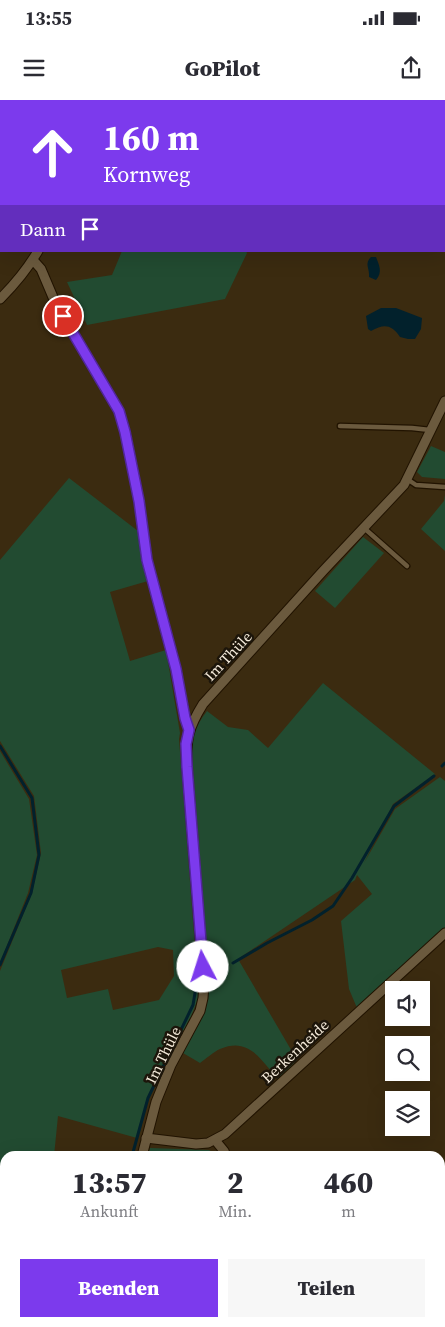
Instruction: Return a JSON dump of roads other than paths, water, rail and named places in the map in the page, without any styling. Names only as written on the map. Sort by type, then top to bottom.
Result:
[{"type":"street","points":[[0,298],[8,291],[35,255],[55,302],[119,411],[139,501],[147,560],[176,669],[189,730]]},
{"type":"street","name":"Im Thüle","points":[[143,1151],[156,1102],[171,1065],[200,1011],[203,998],[204,984],[186,744],[194,717],[203,704],[404,485],[445,400]]},
{"type":"street","name":"Berkenheide","points":[[146,1138],[196,1144],[208,1143],[225,1134],[445,932]]},
{"type":"street","points":[[215,1140],[224,1151]]},
{"type":"lane","points":[[340,426],[430,430]]},
{"type":"lane","points":[[407,479],[416,485],[445,487]]},
{"type":"lane","points":[[364,528],[407,566]]},
{"type":"water","points":[[371,257],[376,257],[379,266],[380,271],[376,280],[369,277],[368,264]]},
{"type":"water","points":[[381,308],[396,308],[422,318],[421,329],[415,339],[400,337],[387,326],[371,331],[368,329],[366,316]]},
{"type":"waterway","points":[[0,746],[32,798],[39,855],[31,893],[0,965]]},
{"type":"waterway","points":[[442,766],[445,763]]},
{"type":"waterway","points":[[233,963],[312,920],[333,906],[352,878],[394,806],[434,776]]},
{"type":"waterway","points":[[133,1151],[148,1098],[193,1005],[196,969]]}]
